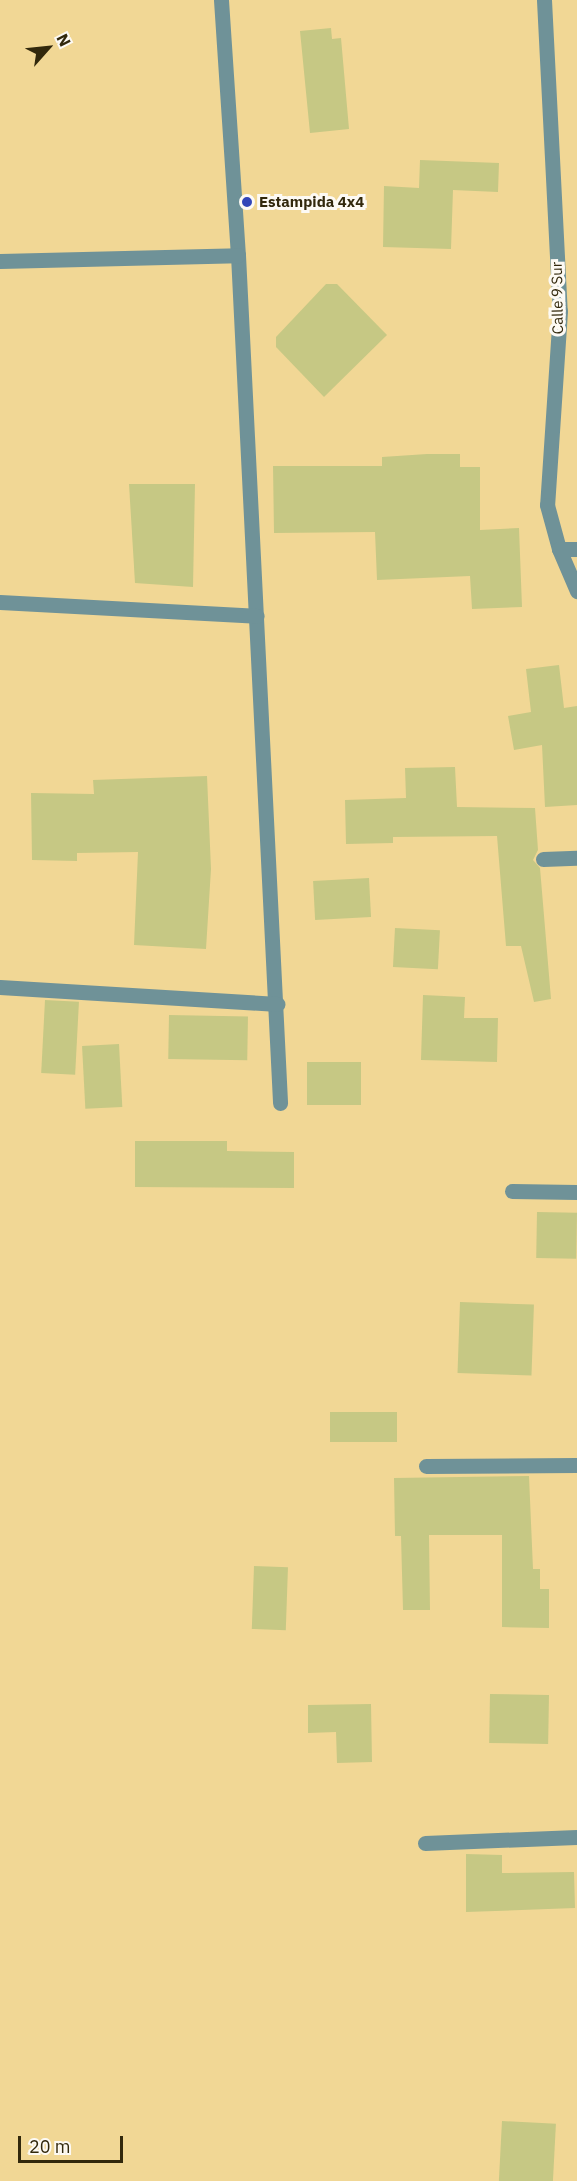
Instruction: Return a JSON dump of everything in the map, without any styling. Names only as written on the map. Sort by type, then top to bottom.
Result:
[{"type":"street","points":[[221,0],[238,255],[278,1004],[280,1103]]},
{"type":"street","name":"Calle 9 Sur","points":[[544,0],[560,311],[547,505],[559,549],[577,591]]},
{"type":"street","points":[[0,261],[238,255]]},
{"type":"street","points":[[559,549],[577,549]]},
{"type":"street","points":[[0,602],[257,616]]},
{"type":"street","points":[[543,859],[577,858]]},
{"type":"street","points":[[0,987],[278,1004]]},
{"type":"street","points":[[512,1191],[577,1192]]},
{"type":"street","points":[[426,1466],[577,1465]]},
{"type":"street","points":[[425,1843],[577,1837]]},
{"type":"building","points":[[331,28],[332,39],[341,38],[349,129],[310,133],[300,31]]},
{"type":"building","points":[[420,160],[499,163],[498,192],[453,190],[451,249],[383,247],[384,186],[419,188]]},
{"type":"building","points":[[326,284],[337,284],[387,335],[324,397],[276,347],[276,337]]},
{"type":"building","points":[[460,454],[460,467],[480,467],[480,530],[519,528],[522,607],[472,609],[470,576],[377,580],[375,532],[274,533],[273,466],[382,466],[382,457]]},
{"type":"building","points":[[129,484],[195,484],[193,587],[135,583]]},
{"type":"building","points":[[559,665],[564,708],[577,706],[577,805],[545,807],[542,745],[514,750],[508,716],[531,712],[526,669]]},
{"type":"building","points":[[455,767],[457,807],[535,808],[538,850],[533,860],[540,868],[551,999],[534,1002],[521,946],[506,946],[497,836],[393,837],[393,843],[346,844],[345,800],[406,798],[405,768]]},
{"type":"building","points":[[207,776],[211,869],[206,949],[134,945],[138,852],[77,853],[77,861],[32,860],[31,793],[94,794],[93,780]]},
{"type":"building","points":[[369,878],[371,917],[315,920],[313,881]]},
{"type":"building","points":[[395,928],[440,930],[438,969],[393,967]]},
{"type":"building","points":[[423,995],[465,997],[464,1018],[498,1018],[497,1062],[421,1060]]},
{"type":"building","points":[[45,1000],[79,1002],[75,1075],[41,1073]]},
{"type":"building","points":[[169,1015],[248,1016],[247,1060],[168,1059]]},
{"type":"building","points":[[119,1044],[122,1107],[85,1109],[82,1046]]},
{"type":"building","points":[[307,1062],[361,1062],[361,1105],[307,1105]]},
{"type":"building","points":[[135,1141],[227,1141],[227,1151],[294,1152],[294,1188],[135,1187]]},
{"type":"building","points":[[537,1212],[577,1213],[576,1259],[536,1258]]},
{"type":"building","points":[[460,1302],[534,1305],[531,1376],[458,1373]]},
{"type":"building","points":[[330,1412],[397,1412],[397,1442],[330,1442]]},
{"type":"building","points":[[529,1476],[533,1569],[540,1569],[540,1589],[549,1589],[549,1628],[502,1627],[502,1535],[429,1535],[430,1610],[403,1610],[401,1536],[395,1536],[394,1478]]},
{"type":"building","points":[[254,1566],[288,1567],[286,1630],[252,1629]]},
{"type":"building","points":[[490,1694],[549,1695],[548,1744],[489,1743]]},
{"type":"building","points":[[371,1704],[372,1762],[337,1763],[336,1732],[308,1733],[308,1705]]},
{"type":"building","points":[[466,1854],[502,1855],[502,1873],[574,1872],[575,1908],[466,1912]]},
{"type":"building","points":[[502,2121],[556,2124],[553,2181],[499,2181]]},
{"type":"place","name":"Estampida 4x4","points":[[247,202]]}]
